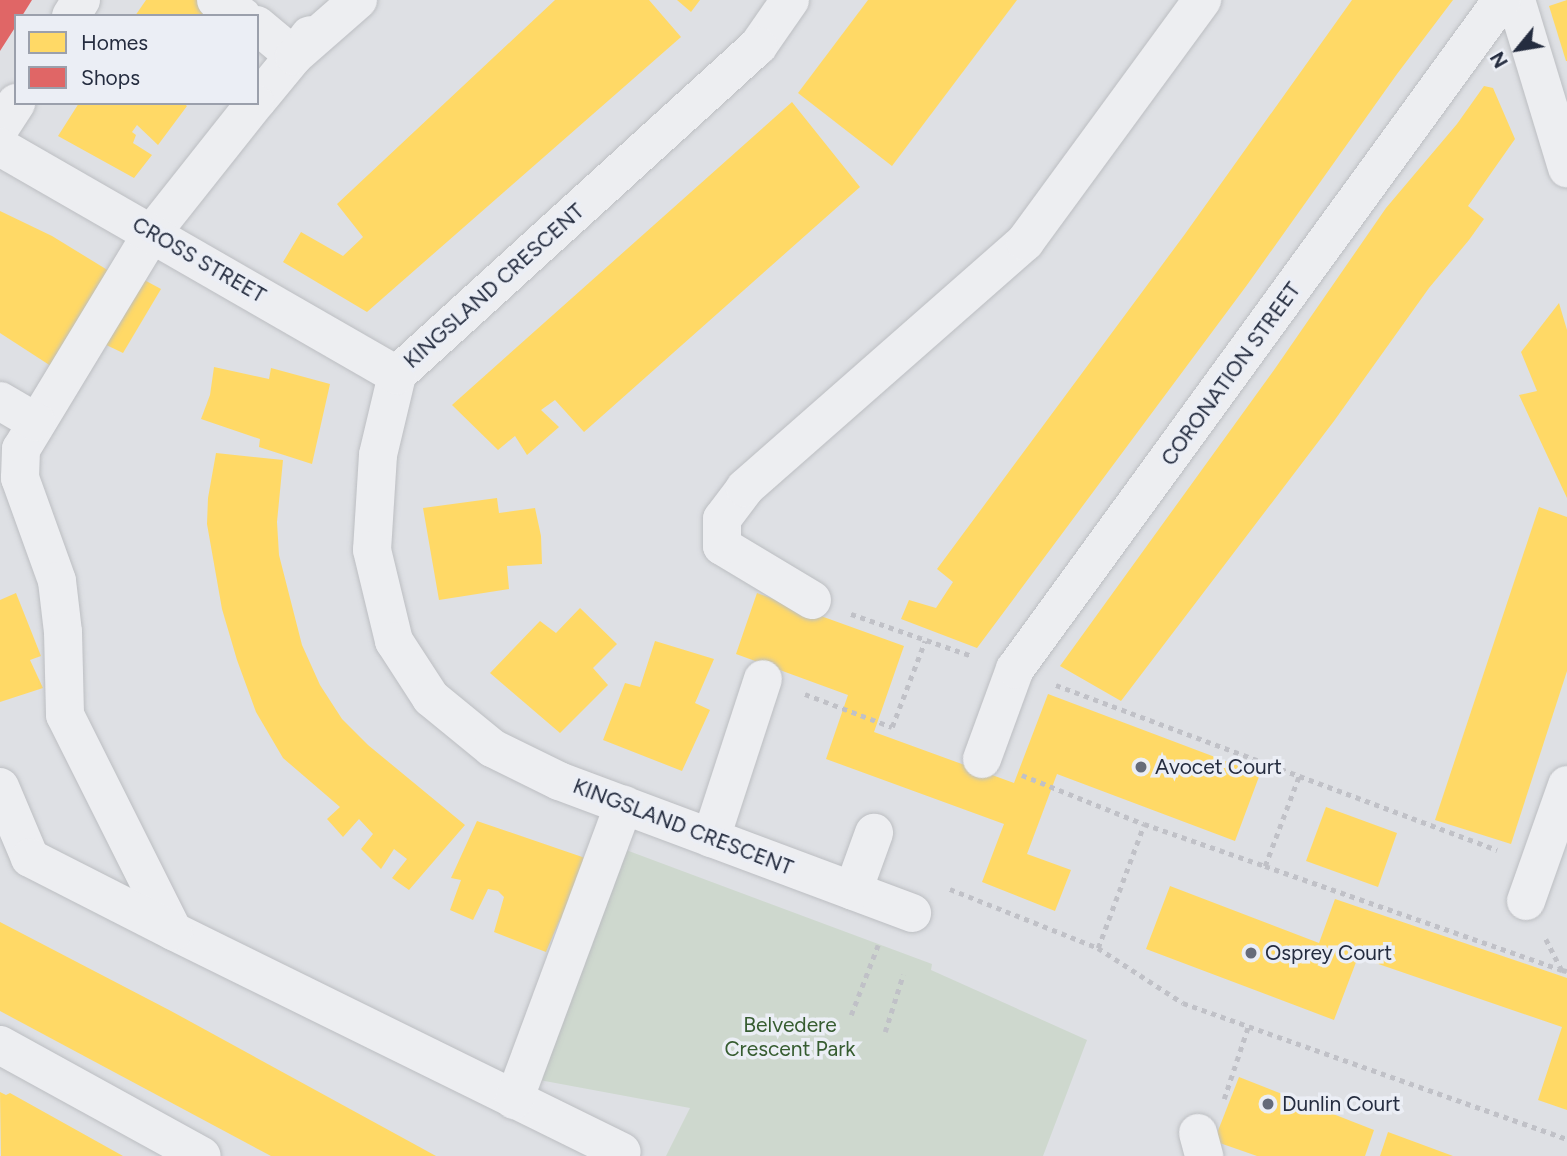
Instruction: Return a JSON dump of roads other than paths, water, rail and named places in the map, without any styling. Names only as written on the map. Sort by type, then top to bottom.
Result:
[{"type":"street","points":[[216,0],[239,14]]},
{"type":"street","points":[[259,98],[336,0]]},
{"type":"street","points":[[294,56],[358,0]]},
{"type":"street","name":"KINGSLAND CRESCENT","points":[[790,0],[758,46],[397,374],[378,455],[372,550],[394,641],[431,698],[492,748],[559,781],[912,913]]},
{"type":"street","points":[[812,600],[722,546],[722,519],[745,488],[1025,242],[1202,0]]},
{"type":"street","name":"CORONATION STREET","points":[[982,759],[1015,669],[1502,0]]},
{"type":"street","points":[[1516,0],[1567,168]]},
{"type":"street","points":[[259,27],[294,56]]},
{"type":"street","points":[[0,128],[15,105]]},
{"type":"street","points":[[173,931],[65,715],[63,632],[57,581],[20,478],[22,449],[152,233],[254,105]]},
{"type":"street","name":"CROSS STREET","points":[[0,147],[397,374]]},
{"type":"street","points":[[0,401],[36,422]]},
{"type":"street","points":[[711,838],[763,679]]},
{"type":"street","points":[[1526,901],[1567,785]]},
{"type":"street","points":[[0,787],[30,858],[622,1152]]},
{"type":"street","points":[[514,1100],[624,805]]},
{"type":"street","points":[[853,891],[874,833]]},
{"type":"street","points":[[0,1045],[202,1156]]},
{"type":"place","name":"Avocet Court","points":[[1141,767]]},
{"type":"place","name":"Osprey Court","points":[[1251,953]]},
{"type":"place","name":"Dunlin Court","points":[[1268,1104]]},
{"type":"park label","name":"Belvedere Crescent Park","points":[[790,1037]]}]
